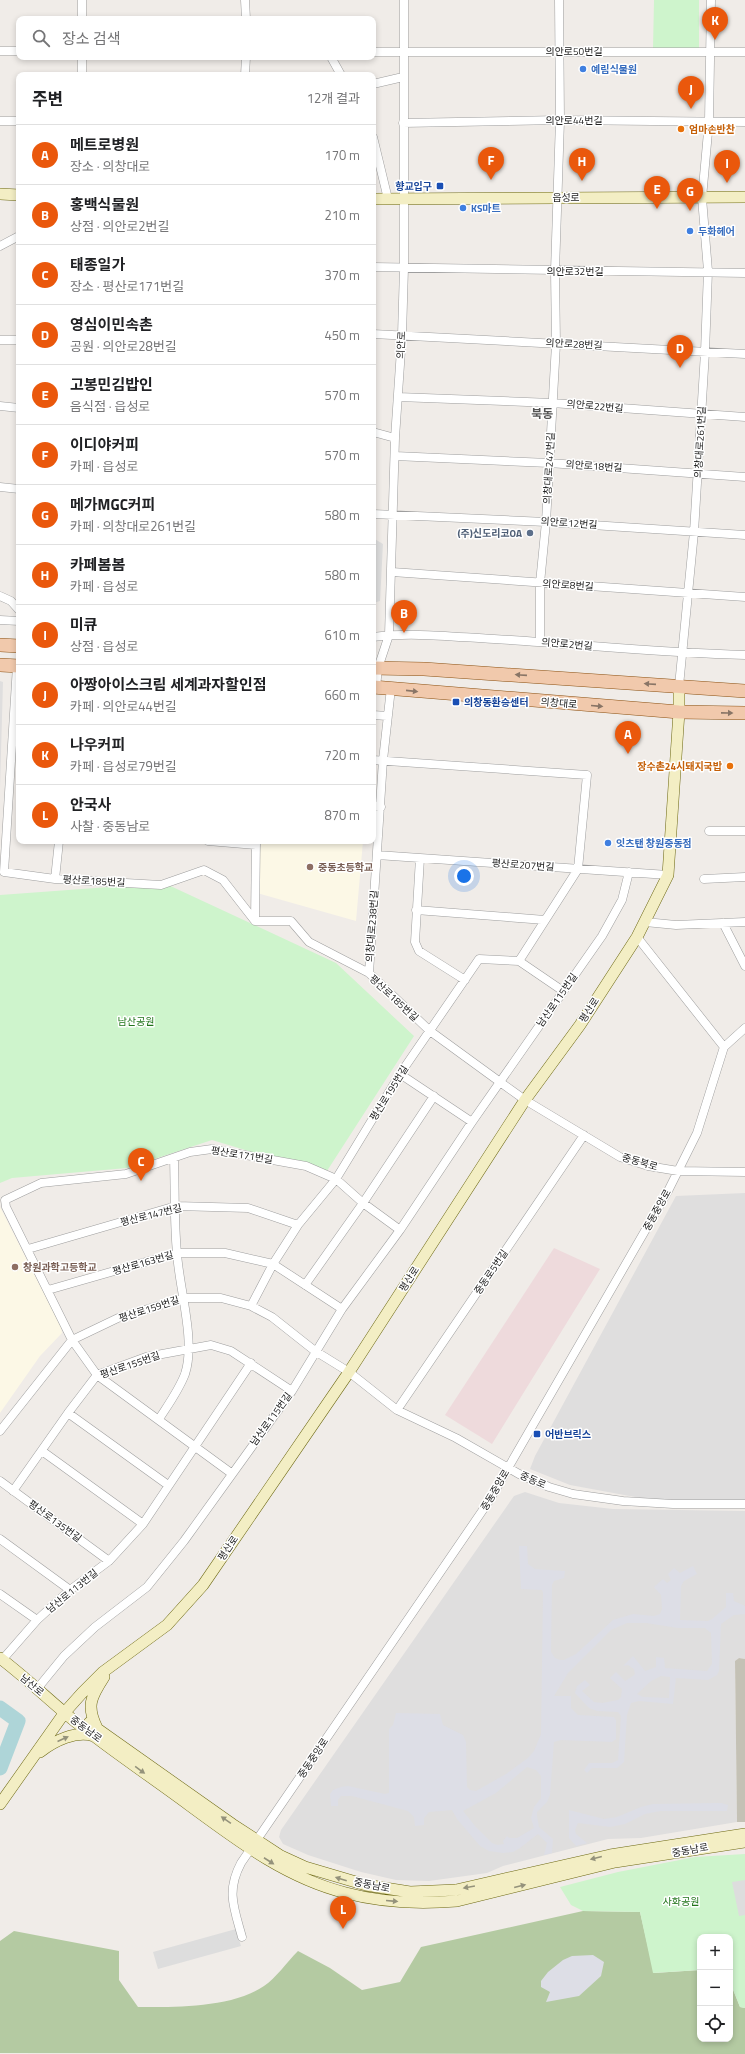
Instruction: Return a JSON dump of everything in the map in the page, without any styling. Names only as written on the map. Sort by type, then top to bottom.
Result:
[{"type":"main road","points":[[0,194],[16,195]]},
{"type":"main road","name":"읍성로","points":[[376,199],[745,197]]},
{"type":"main road","points":[[0,645],[16,646]]},
{"type":"main road","points":[[0,665],[16,666]]},
{"type":"main road","points":[[376,668],[424,669],[745,691]]},
{"type":"main road","name":"평산로","points":[[0,1804],[65,1712],[103,1672],[167,1624],[203,1585],[349,1372],[525,1100],[580,1025],[637,937],[668,875],[679,712],[679,686]]},
{"type":"main road","name":"의창대로","points":[[376,687],[679,712],[745,713]]},
{"type":"main road","name":"남산로","points":[[1,1659],[65,1712]]},
{"type":"main road","points":[[33,1757],[44,1748],[70,1736],[96,1732],[91,1714],[91,1698],[112,1665]]},
{"type":"main road","name":"중동남로","points":[[65,1712],[96,1732],[254,1845],[273,1864],[293,1874],[344,1893],[389,1901],[430,1903],[476,1898],[615,1862],[745,1842]]},
{"type":"main road","name":"중동남로","points":[[254,1845],[294,1862],[345,1880],[395,1890],[428,1892],[482,1885],[610,1855],[719,1836],[745,1834]]},
{"type":"street","points":[[82,0],[82,16]]},
{"type":"street","points":[[245,0],[246,16]]},
{"type":"street","name":"의안로","points":[[376,668],[389,635],[394,515],[395,438],[402,335],[404,268],[404,0]]},
{"type":"street","name":"의창대로247번길","points":[[540,642],[540,583],[546,522],[556,344],[555,271],[560,120],[559,0]]},
{"type":"street","name":"의창대로261번길","points":[[679,686],[694,532],[705,352],[708,271],[702,198],[709,121],[711,0]]},
{"type":"street","points":[[0,51],[16,51]]},
{"type":"street","name":"의안로50번길","points":[[376,52],[745,52]]},
{"type":"street","points":[[82,60],[82,72]]},
{"type":"street","points":[[245,72],[246,60]]},
{"type":"street","points":[[333,60],[339,72]]},
{"type":"street","points":[[376,83],[403,77]]},
{"type":"street","name":"의안로44번길","points":[[403,123],[560,120],[745,122]]},
{"type":"street","points":[[0,121],[16,121]]},
{"type":"street","points":[[376,149],[388,199]]},
{"type":"street","points":[[0,246],[16,238]]},
{"type":"street","name":"의안로32번길","points":[[376,267],[555,271],[708,271],[745,273]]},
{"type":"street","name":"의안로28번길","points":[[376,334],[745,354]]},
{"type":"street","points":[[0,340],[16,340]]},
{"type":"street","name":"의안로22번길","points":[[398,397],[552,403],[745,417]]},
{"type":"street","points":[[0,406],[16,408]]},
{"type":"street","points":[[376,433],[395,438]]},
{"type":"street","name":"의안로18번길","points":[[395,456],[549,463],[745,477]]},
{"type":"street","points":[[0,487],[16,489]]},
{"type":"street","name":"의안로12번길","points":[[376,514],[546,522],[745,535]]},
{"type":"street","name":"의안로8번길","points":[[392,572],[745,597]]},
{"type":"street","points":[[0,596],[11,601],[16,607]]},
{"type":"street","points":[[0,620],[16,621]]},
{"type":"street","name":"의안로2번길","points":[[376,637],[389,635],[540,642],[682,654],[745,655]]},
{"type":"street","name":"의창대로238번길","points":[[369,973],[378,855],[377,806],[391,688]]},
{"type":"street","name":"평산로185번길","points":[[16,706],[4,872],[55,879],[161,885],[204,870],[223,880],[255,921],[291,921],[309,942],[369,973],[430,1031],[525,1100]]},
{"type":"street","points":[[376,715],[387,716]]},
{"type":"street","points":[[376,760],[587,775],[578,869],[518,961],[563,991]]},
{"type":"street","points":[[709,831],[745,831]]},
{"type":"street","points":[[55,879],[59,844]]},
{"type":"street","points":[[255,921],[256,844]]},
{"type":"street","name":"평산로207번길","points":[[378,855],[668,875]]},
{"type":"street","points":[[420,858],[414,936],[419,950],[464,980]]},
{"type":"street","name":"남산로115번길","points":[[37,1689],[64,1656],[85,1637],[147,1588],[184,1541],[231,1473],[292,1391],[342,1309],[400,1230],[472,1122],[602,936],[622,900],[628,872]]},
{"type":"street","points":[[704,879],[745,877]]},
{"type":"street","points":[[416,910],[545,920]]},
{"type":"street","points":[[645,922],[676,926],[745,922]]},
{"type":"street","points":[[723,923],[745,966]]},
{"type":"street","points":[[637,937],[724,1047],[745,1028]]},
{"type":"street","name":"평산로195번길","points":[[251,1306],[273,1264],[298,1225],[336,1179],[400,1074],[479,959],[518,961]]},
{"type":"street","name":"중동중앙로","points":[[242,1937],[232,1901],[232,1887],[237,1871],[489,1501],[616,1282],[678,1171],[696,1134],[724,1047]]},
{"type":"street","points":[[400,1074],[472,1122]]},
{"type":"street","points":[[305,1285],[363,1203],[434,1096]]},
{"type":"street","name":"중동북로","points":[[525,1100],[620,1157],[648,1166],[678,1171],[745,1172]]},
{"type":"street","name":"중동로5번길","points":[[397,1410],[584,1135]]},
{"type":"street","name":"평산로171번길","points":[[28,1249],[6,1207],[5,1200],[41,1183],[126,1174],[190,1152],[212,1149],[306,1166],[336,1179],[363,1203],[400,1230]]},
{"type":"street","points":[[159,1419],[175,1395],[185,1373],[188,1348],[184,1298],[177,1253],[174,1158]]},
{"type":"street","name":"평산로147번길","points":[[28,1249],[176,1206],[248,1208],[298,1225]]},
{"type":"street","points":[[28,1249],[72,1340],[97,1375],[231,1473]]},
{"type":"street","name":"평산로163번길","points":[[48,1290],[177,1253],[225,1253],[273,1264],[342,1309]]},
{"type":"street","name":"평산로159번길","points":[[0,1431],[72,1340],[118,1318],[184,1298],[221,1298],[251,1306],[272,1317],[315,1351],[349,1372]]},
{"type":"street","name":"평산로155번길","points":[[13,1491],[68,1413],[97,1375],[146,1357],[210,1345],[231,1351],[292,1391]]},
{"type":"street","name":"남산로113번길","points":[[1,1659],[37,1620],[70,1590],[109,1561],[143,1524],[251,1363]]},
{"type":"street","name":"중동로","points":[[349,1372],[397,1410],[456,1438],[507,1468],[549,1487],[573,1494],[623,1501],[652,1503],[745,1504]]},
{"type":"street","points":[[68,1413],[168,1485]]},
{"type":"street","points":[[42,1451],[143,1524]]},
{"type":"street","name":"평산로135번길","points":[[0,1481],[109,1561]]},
{"type":"street","points":[[0,1539],[70,1590]]},
{"type":"street","points":[[0,1594],[37,1620]]},
{"type":"shaded area","points":[[376,540],[383,544],[380,601],[376,602]]},
{"type":"shaded area","points":[[0,681],[3,682],[0,788]]},
{"type":"shaded area","name":"중동초등학교","points":[[261,844],[363,844],[356,921],[257,893]]},
{"type":"shaded area","points":[[745,1193],[745,1503],[673,1504],[570,1485],[530,1469],[535,1456],[676,1196]]},
{"type":"shaded area","name":"창원과학고등학교","points":[[0,1207],[61,1327],[62,1333],[40,1356],[0,1413]]},
{"type":"shaded area","points":[[554,1248],[600,1269],[492,1444],[445,1415]]},
{"type":"shaded area","points":[[525,1492],[559,1503],[613,1509],[745,1511],[745,1659],[739,1658],[735,1661],[737,1822],[641,1838],[608,1839],[503,1866],[487,1873],[429,1881],[396,1880],[361,1872],[308,1855],[283,1844],[279,1837],[281,1830],[514,1496]]},
{"type":"shaded area","points":[[519,1546],[527,1546],[528,1564],[535,1569],[565,1571],[564,1578],[554,1581],[552,1585],[551,1652],[555,1658],[560,1660],[564,1660],[576,1654],[613,1620],[633,1614],[654,1616],[660,1614],[662,1609],[661,1595],[654,1587],[663,1579],[667,1583],[671,1580],[668,1574],[674,1568],[680,1573],[693,1566],[697,1574],[684,1581],[681,1586],[680,1620],[708,1621],[712,1619],[726,1607],[726,1593],[733,1593],[734,1601],[745,1606],[745,1614],[734,1615],[721,1624],[719,1671],[717,1675],[708,1680],[676,1678],[673,1704],[639,1701],[631,1703],[627,1715],[624,1762],[617,1768],[592,1768],[587,1773],[584,1770],[589,1763],[612,1763],[618,1760],[621,1716],[618,1712],[597,1711],[589,1708],[575,1693],[577,1686],[585,1680],[590,1685],[582,1691],[594,1702],[602,1703],[618,1700],[621,1697],[622,1689],[610,1678],[616,1672],[625,1681],[633,1676],[635,1674],[634,1669],[628,1665],[623,1666],[633,1656],[645,1671],[656,1667],[656,1657],[664,1658],[665,1668],[707,1671],[712,1664],[711,1633],[705,1628],[678,1628],[646,1623],[627,1623],[611,1630],[568,1673],[554,1696],[571,1696],[571,1708],[578,1715],[614,1717],[616,1720],[616,1739],[612,1742],[561,1740],[554,1742],[550,1795],[547,1802],[537,1812],[539,1827],[553,1839],[552,1853],[544,1855],[547,1843],[538,1834],[513,1852],[503,1853],[489,1851],[480,1846],[457,1819],[452,1810],[429,1812],[424,1818],[424,1825],[415,1826],[414,1817],[408,1811],[352,1796],[341,1796],[338,1800],[338,1806],[331,1806],[330,1794],[333,1790],[341,1787],[348,1786],[385,1794],[389,1793],[389,1729],[393,1725],[396,1713],[440,1714],[443,1725],[463,1735],[466,1742],[467,1787],[470,1790],[476,1791],[506,1774],[528,1758],[534,1751],[541,1734],[543,1593],[542,1590],[521,1589]],"holes":[[[661,1676],[670,1677],[669,1698],[643,1697],[637,1694],[651,1681]],[[527,1767],[536,1770],[541,1776],[541,1798],[534,1807],[531,1818],[534,1828],[517,1838],[509,1838],[507,1836],[503,1841],[504,1844],[497,1845],[492,1843],[463,1811],[496,1793]]]},
{"type":"shaded area","points":[[739,1658],[745,1659],[745,1822],[737,1822],[735,1661]]},
{"type":"shaded area","points":[[721,1803],[728,1805],[727,1811],[660,1811],[645,1814],[625,1824],[610,1827],[578,1823],[575,1830],[576,1834],[587,1843],[576,1846],[569,1838],[569,1810],[604,1819],[617,1817],[641,1807],[653,1804]]},
{"type":"shaded area","points":[[745,1880],[745,1915],[739,1916],[732,1882]]},
{"type":"shaded area","points":[[236,1929],[241,1946],[158,1969],[153,1952]]},
{"type":"shaded area","points":[[593,1955],[604,1962],[601,1976],[579,1996],[546,2002],[550,1992],[541,1987],[541,1981],[548,1972],[563,1960],[572,1956]]},
{"type":"green space","points":[[654,0],[699,0],[699,48],[697,50],[653,49]]},
{"type":"green space","name":"남산공원","points":[[164,883],[336,963],[414,1036],[325,1174],[212,1140],[127,1168],[12,1178],[0,1183],[0,895]]},
{"type":"green space","name":"사화공원","points":[[745,1854],[745,2008],[740,2007],[733,1990],[733,1934],[697,1934],[697,1970],[653,1973],[640,1912],[583,1911],[571,1905],[560,1887],[618,1872],[695,1857]]},
{"type":"green space","points":[[583,1911],[640,1912],[654,1973],[697,1970],[697,2042],[733,2042],[733,1990],[740,2007],[745,2008],[745,2054],[0,2053],[0,1941],[14,1931],[119,1951],[119,1980],[138,2007],[203,2005],[236,1999],[251,1993],[268,1983],[298,1951],[330,1968],[362,1990],[400,1982],[421,1947]]},
{"type":"waterway","points":[[0,1708],[18,1721],[0,1768]]},
{"type":"place","name":"나우커피","points":[[715,40]]},
{"type":"place","name":"예림식물원","points":[[583,69]]},
{"type":"place","name":"아짱아이스크림 세계과자할인점","points":[[691,109]]},
{"type":"place","name":"엄마손반찬","points":[[681,129]]},
{"type":"place","name":"이디야커피","points":[[491,180]]},
{"type":"place","name":"카페봄봄","points":[[582,181]]},
{"type":"place","name":"미큐","points":[[727,183]]},
{"type":"place","name":"향교입구","points":[[440,186]]},
{"type":"place","name":"KS마트","points":[[463,208]]},
{"type":"place","name":"고봉민김밥인","points":[[657,209]]},
{"type":"place","name":"메가MGC커피","points":[[690,211]]},
{"type":"place","name":"두화헤어","points":[[690,231]]},
{"type":"place","name":"영심이민속촌","points":[[680,368]]},
{"type":"place","name":"(주)신도리코OA","points":[[530,533]]},
{"type":"place","name":"홍백식물원","points":[[404,633]]},
{"type":"place","name":"의창동환승센터","points":[[456,702]]},
{"type":"place","name":"메트로병원","points":[[628,754]]},
{"type":"place","name":"장수촌24시돼지국밥","points":[[730,766]]},
{"type":"place","name":"잇츠탠 창원중동점","points":[[608,843]]},
{"type":"place","name":"중동초등학교","points":[[310,867]]},
{"type":"place","name":"태종일가","points":[[141,1181]]},
{"type":"place","name":"창원과학고등학교","points":[[15,1267]]},
{"type":"place","name":"어반브릭스","points":[[537,1434]]},
{"type":"place","name":"안국사","points":[[343,1929]]},
{"type":"district","name":"북동","points":[[542,413]]}]
